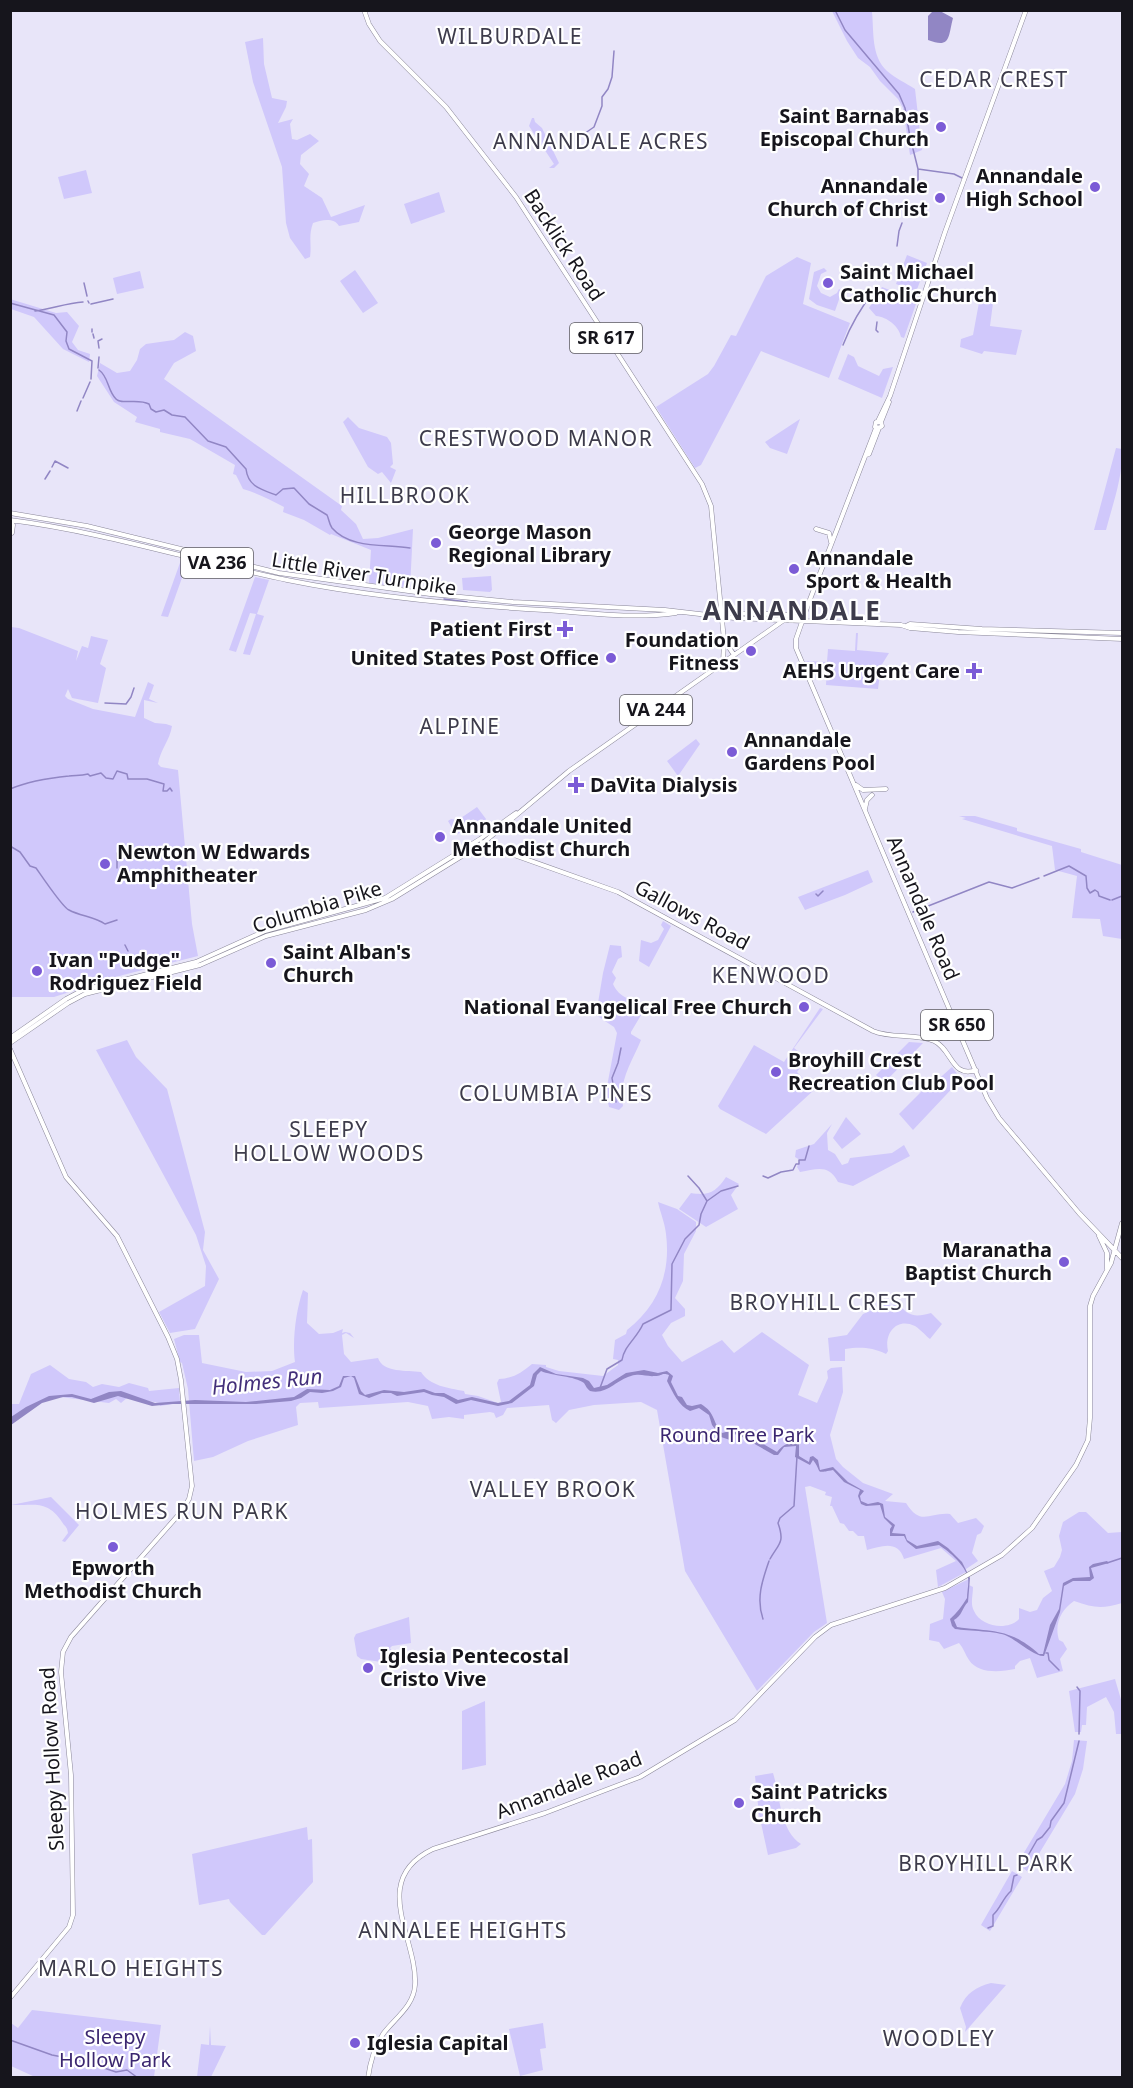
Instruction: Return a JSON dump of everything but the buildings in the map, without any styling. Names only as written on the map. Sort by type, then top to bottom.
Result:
[{"type":"main road","name":"Backlick Road","points":[[364,10],[369,24],[381,41],[446,107],[516,197],[702,484],[711,506],[725,642],[734,656]]},
{"type":"main road","name":"Annandale Road","points":[[368,2078],[373,2054],[379,2040],[408,2005],[414,1992],[414,1973],[399,1900],[404,1876],[418,1858],[433,1849],[554,1810],[640,1778],[735,1720],[815,1637],[831,1625],[938,1591],[1002,1555],[1028,1532],[1075,1468],[1088,1440],[1090,1310],[1093,1296],[1107,1273],[1115,1249],[1077,1211],[999,1118],[987,1098],[796,648],[796,639],[865,456],[878,428],[874,424],[879,422],[890,396],[945,232],[1026,10]]},
{"type":"main road","name":"Little River Turnpike","points":[[10,513],[87,526],[293,575],[478,600],[683,612],[726,617],[906,626],[962,632],[1122,639]]},
{"type":"main road","name":"Little River Turnpike","points":[[10,520],[93,533],[296,581],[457,604],[618,615],[665,615],[683,612]]},
{"type":"main road","points":[[10,520],[14,525],[12,533]]},
{"type":"main road","points":[[816,530],[829,533],[831,544]]},
{"type":"main road","points":[[618,615],[622,612],[638,610]]},
{"type":"main road","name":"Little River Turnpike","points":[[722,615],[725,613],[799,617],[803,620]]},
{"type":"main road","name":"Columbia Pike","points":[[10,1038],[76,994],[102,984],[207,958],[265,931],[385,898],[493,835],[569,771],[784,620]]},
{"type":"main road","name":"Little River Turnpike","points":[[906,626],[910,624],[982,629],[1122,633]]},
{"type":"main road","points":[[723,662],[725,642]]},
{"type":"main road","points":[[853,781],[861,789],[886,789]]},
{"type":"main road","points":[[865,810],[867,800],[872,795]]},
{"type":"main road","name":"Columbia Pike","points":[[10,1043],[68,1003],[86,994],[200,965],[266,936],[360,911],[391,900],[482,841],[511,814],[518,812]]},
{"type":"main road","points":[[493,835],[492,842],[499,849]]},
{"type":"main road","name":"Gallows Road","points":[[482,841],[618,892],[860,1024],[885,1035],[933,1041],[944,1049],[962,1072],[976,1070]]},
{"type":"main road","points":[[145,966],[160,970]]},
{"type":"main road","name":"Sleepy Hollow Road","points":[[10,1049],[66,1177],[112,1230],[129,1258],[174,1352],[183,1397],[191,1478],[191,1491],[187,1504],[71,1637],[63,1652],[61,1672],[71,1775],[73,1915],[69,1928],[10,1998]]},
{"type":"main road","points":[[1115,1249],[1122,1223]]},
{"type":"main road","points":[[1097,1233],[1107,1253],[1107,1273]]},
{"type":"main road","name":"SR 650","points":[[1115,1249],[1122,1253]]},
{"type":"main road","name":"SR 650","points":[[1115,1249],[1122,1258]]},
{"type":"green space","points":[[832,11],[872,12],[874,43],[882,65],[890,74],[915,89],[922,150],[910,155],[903,108],[870,67],[858,58]]},
{"type":"green space","points":[[263,38],[264,64],[272,98],[287,101],[278,123],[293,119],[290,124],[292,139],[297,140],[310,134],[319,141],[301,155],[300,164],[309,174],[304,186],[322,198],[331,217],[365,205],[359,222],[339,226],[331,220],[313,223],[310,257],[305,259],[290,238],[286,223],[282,167],[253,82],[245,42]]},
{"type":"green space","points":[[532,118],[542,128],[559,163],[554,168],[549,168],[554,164],[529,126]]},
{"type":"green space","points":[[86,170],[92,193],[64,199],[58,177]]},
{"type":"green space","points":[[439,192],[445,212],[411,224],[404,204]]},
{"type":"green space","points":[[907,255],[927,263],[916,292],[896,284]]},
{"type":"green space","points":[[797,257],[811,263],[803,304],[850,323],[829,378],[761,351],[701,465],[695,468],[656,407],[708,374],[731,335],[736,336],[766,276]]},
{"type":"green space","points":[[824,268],[827,271],[821,274],[817,286],[821,293],[830,297],[839,289],[842,291],[835,311],[817,305],[809,299],[814,272]]},
{"type":"green space","points":[[355,270],[378,303],[363,313],[340,281]]},
{"type":"green space","points":[[140,271],[144,288],[117,294],[113,278]]},
{"type":"green space","points":[[882,287],[917,301],[904,338],[892,323],[876,316],[869,308]]},
{"type":"green space","points":[[980,297],[993,303],[990,326],[1022,330],[1016,355],[984,351],[982,354],[960,347],[961,339],[973,335]]},
{"type":"green space","points":[[10,299],[56,313],[67,312],[79,326],[72,342],[78,350],[90,354],[89,362],[63,349],[34,317],[11,309]]},
{"type":"green space","points":[[185,332],[193,336],[196,351],[174,363],[164,379],[342,506],[341,510],[356,524],[363,539],[378,538],[413,529],[410,588],[369,583],[371,550],[330,535],[304,520],[283,512],[284,507],[279,504],[243,489],[236,475],[233,474],[235,465],[190,439],[160,432],[160,429],[135,422],[137,417],[114,402],[97,376],[100,363],[117,373],[130,371],[137,360],[140,349],[146,344],[174,340]]},
{"type":"green space","points":[[848,354],[854,357],[858,366],[879,376],[883,369],[893,367],[882,398],[838,379]]},
{"type":"green space","points":[[348,417],[359,428],[387,437],[391,443],[393,464],[390,467],[396,470],[391,483],[382,472],[378,474],[368,467],[343,422]]},
{"type":"green space","points":[[800,419],[787,454],[770,448],[765,442]]},
{"type":"green space","points":[[1116,448],[1122,449],[1122,459],[1106,530],[1094,530]]},
{"type":"green space","points":[[181,560],[188,561],[168,617],[161,616]]},
{"type":"green space","points":[[491,576],[492,590],[490,592],[463,590],[462,578]]},
{"type":"green space","points":[[255,577],[269,580],[257,614],[264,616],[250,655],[243,654],[256,614],[250,613],[236,652],[229,650]]},
{"type":"green space","points":[[11,627],[78,651],[76,661],[82,646],[88,648],[91,636],[108,640],[100,664],[106,668],[98,703],[72,698],[68,689],[65,696],[68,699],[93,709],[135,717],[148,682],[154,685],[149,699],[158,703],[144,700],[144,718],[172,726],[158,764],[161,767],[178,770],[192,924],[198,956],[123,975],[54,997],[11,997]]},
{"type":"green space","points":[[856,633],[858,633],[857,650],[889,653],[881,666],[878,689],[826,685],[827,665],[805,664],[804,661],[827,662],[828,649],[855,651]]},
{"type":"green space","points":[[696,739],[700,744],[678,776],[667,761]]},
{"type":"green space","points":[[477,807],[492,827],[482,834],[471,826],[456,835],[448,821],[458,820]]},
{"type":"green space","points":[[959,816],[975,816],[1017,828],[1017,831],[1081,849],[1081,852],[1122,865],[1122,939],[1103,936],[1100,919],[1072,918],[1077,876],[1055,870],[1052,846],[962,819],[966,818]]},
{"type":"green space","points":[[868,870],[873,882],[845,895],[805,910],[798,897]]},
{"type":"green space","points":[[663,921],[671,926],[649,967],[639,961],[641,940],[651,943],[658,940],[664,929],[661,925]]},
{"type":"green space","points":[[610,945],[621,946],[622,957],[618,959],[612,972],[616,978],[613,984],[616,989],[627,998],[647,1005],[631,1032],[641,1040],[624,1080],[623,1106],[619,1110],[609,1107],[606,1092],[617,1033],[614,1027],[596,1015]]},
{"type":"green space","points":[[820,1008],[823,1009],[794,1048],[804,1056],[794,1069],[796,1070],[808,1057],[797,1072],[814,1090],[766,1134],[720,1109],[718,1106],[754,1045],[784,1062]]},
{"type":"green space","points":[[127,1040],[136,1057],[167,1089],[205,1232],[203,1250],[219,1279],[195,1329],[170,1333],[159,1312],[205,1286],[206,1266],[196,1235],[96,1050]]},
{"type":"green space","points":[[909,1042],[923,1043],[884,1083],[876,1075]]},
{"type":"green space","points":[[952,1067],[961,1079],[913,1130],[899,1114],[929,1084],[933,1084]]},
{"type":"green space","points":[[846,1117],[861,1134],[842,1149],[833,1138]]},
{"type":"green space","points":[[832,1124],[827,1133],[828,1150],[835,1154],[842,1165],[848,1163],[850,1158],[892,1153],[904,1145],[910,1156],[853,1186],[838,1182],[827,1170],[800,1172],[797,1167],[800,1160],[795,1157],[796,1150],[814,1144]]},
{"type":"green space","points":[[726,1177],[739,1184],[731,1195],[738,1209],[706,1227],[679,1209],[691,1193],[712,1192]]},
{"type":"green space","name":"Round Tree Park","points":[[658,1202],[677,1209],[696,1222],[696,1231],[684,1254],[683,1281],[675,1298],[685,1309],[685,1316],[671,1323],[662,1335],[668,1346],[682,1362],[722,1340],[734,1353],[762,1332],[809,1365],[798,1395],[817,1403],[828,1378],[827,1371],[831,1368],[842,1367],[843,1392],[830,1435],[836,1459],[863,1483],[893,1494],[885,1501],[906,1503],[916,1515],[926,1517],[950,1514],[958,1523],[976,1518],[984,1526],[981,1533],[977,1535],[972,1553],[978,1561],[966,1569],[966,1572],[938,1587],[936,1570],[956,1561],[941,1548],[904,1559],[894,1547],[884,1546],[867,1550],[864,1536],[858,1536],[840,1523],[830,1506],[832,1497],[810,1486],[805,1487],[827,1623],[814,1632],[757,1691],[685,1571],[657,1410],[641,1402],[594,1405],[569,1410],[556,1423],[552,1420],[549,1405],[507,1408],[503,1415],[496,1418],[494,1413],[490,1412],[464,1415],[464,1419],[449,1417],[432,1419],[428,1406],[408,1402],[319,1408],[318,1402],[300,1403],[296,1407],[298,1425],[248,1441],[213,1457],[194,1461],[188,1389],[174,1339],[184,1335],[199,1335],[202,1363],[246,1372],[272,1371],[295,1362],[295,1326],[303,1290],[308,1293],[307,1323],[319,1334],[333,1333],[343,1329],[342,1333],[345,1332],[350,1333],[354,1338],[346,1333],[342,1335],[344,1354],[351,1362],[378,1358],[381,1363],[390,1368],[421,1372],[440,1386],[464,1391],[465,1394],[498,1403],[501,1402],[497,1383],[499,1379],[509,1378],[532,1364],[546,1365],[546,1367],[559,1371],[603,1376],[618,1365],[618,1360],[613,1359],[615,1340],[626,1334],[627,1330],[638,1321],[660,1288],[667,1248],[665,1226]]},
{"type":"green space","points":[[884,1305],[900,1305],[906,1312],[913,1315],[931,1313],[942,1324],[930,1339],[915,1326],[897,1325],[890,1333],[886,1354],[866,1348],[845,1349],[845,1361],[830,1361],[828,1338],[847,1335],[863,1314]]},
{"type":"green space","points":[[50,1365],[69,1379],[86,1382],[93,1387],[102,1384],[119,1387],[129,1383],[148,1388],[149,1391],[179,1388],[180,1403],[160,1406],[159,1403],[128,1397],[121,1403],[116,1399],[109,1403],[52,1396],[11,1422],[11,1404],[19,1404],[31,1374]]},
{"type":"green space","points":[[51,1497],[79,1525],[65,1542],[62,1541],[68,1533],[67,1529],[51,1510],[39,1505],[11,1505]]},
{"type":"green space","points":[[1079,1512],[1086,1512],[1108,1533],[1122,1532],[1122,1603],[1098,1607],[1074,1601],[1065,1609],[1057,1628],[1059,1640],[1067,1649],[1060,1659],[1063,1671],[1037,1678],[1030,1658],[1020,1661],[1015,1669],[984,1670],[973,1665],[959,1643],[944,1649],[939,1642],[929,1640],[930,1624],[943,1619],[945,1599],[942,1592],[969,1579],[969,1585],[973,1587],[973,1608],[977,1616],[988,1624],[1002,1626],[1014,1623],[1019,1619],[1019,1608],[1030,1612],[1037,1610],[1043,1598],[1052,1591],[1044,1571],[1054,1567],[1060,1557],[1062,1550],[1059,1536],[1063,1522]]},
{"type":"green space","points":[[409,1617],[411,1643],[392,1646],[390,1648],[393,1653],[381,1662],[361,1659],[357,1656],[354,1638],[356,1634]]},
{"type":"green space","points":[[1115,1679],[1122,1703],[1122,1734],[1116,1734],[1114,1712],[1106,1697],[1087,1707],[1086,1725],[1082,1725],[1081,1732],[1075,1732],[1069,1691]]},
{"type":"green space","points":[[485,1701],[486,1765],[462,1770],[462,1711]]},
{"type":"green space","points":[[1074,1740],[1087,1741],[1083,1769],[1075,1794],[1028,1872],[1018,1864],[1016,1866],[1065,1784],[1072,1761]]},
{"type":"green space","points":[[773,1773],[785,1822],[794,1838],[801,1844],[796,1848],[768,1855],[759,1814],[755,1776]]},
{"type":"green space","points":[[307,1827],[308,1840],[312,1839],[313,1882],[265,1935],[262,1935],[229,1899],[199,1905],[192,1854]]},
{"type":"green space","points":[[1012,1871],[1022,1877],[990,1931],[981,1925]]},
{"type":"green space","points":[[991,1983],[1006,1985],[965,2032],[966,2027],[960,2008],[962,2003],[972,1991]]},
{"type":"green space","name":"Sleepy Hollow Park","points":[[32,2010],[161,2025],[154,2077],[35,2077],[11,2066],[11,2023],[18,2028]]},
{"type":"green space","points":[[543,2023],[546,2048],[540,2049],[543,2070],[520,2076],[509,2029]]},
{"type":"green space","points":[[210,2026],[211,2045],[226,2046],[211,2077],[197,2077],[201,2044],[209,2045]]},
{"type":"shaded area","points":[[940,11],[953,18],[949,36],[945,42],[941,43],[928,40],[928,16],[932,12]]},
{"type":"shaded area","points":[[540,1367],[556,1374],[583,1378],[589,1381],[594,1388],[607,1385],[626,1373],[644,1370],[658,1373],[667,1371],[673,1376],[671,1382],[678,1396],[682,1397],[687,1405],[701,1404],[706,1407],[722,1433],[738,1429],[777,1452],[786,1444],[799,1444],[799,1456],[809,1462],[810,1457],[813,1456],[818,1460],[820,1470],[833,1467],[848,1482],[864,1491],[860,1496],[861,1501],[868,1504],[878,1502],[883,1504],[885,1517],[895,1525],[892,1533],[905,1534],[907,1540],[917,1546],[938,1541],[948,1548],[962,1562],[970,1578],[968,1602],[954,1620],[957,1627],[1010,1635],[1039,1654],[1043,1654],[1050,1625],[1059,1609],[1063,1583],[1073,1578],[1090,1577],[1089,1567],[1093,1564],[1107,1561],[1109,1563],[1091,1568],[1094,1578],[1090,1581],[1073,1581],[1064,1586],[1060,1612],[1044,1656],[1040,1656],[1003,1634],[955,1629],[950,1619],[967,1598],[968,1580],[964,1568],[952,1555],[939,1545],[916,1549],[907,1542],[904,1536],[890,1536],[892,1526],[884,1518],[880,1505],[861,1504],[858,1496],[860,1490],[844,1482],[833,1470],[821,1472],[813,1460],[810,1465],[795,1457],[796,1446],[784,1447],[778,1455],[774,1455],[737,1434],[733,1435],[730,1440],[721,1437],[712,1425],[709,1415],[699,1408],[690,1411],[679,1402],[667,1381],[669,1375],[635,1375],[596,1392],[590,1391],[580,1381],[541,1371],[537,1375],[534,1386],[512,1403],[498,1406],[471,1400],[456,1404],[444,1397],[424,1392],[397,1396],[382,1393],[369,1398],[359,1394],[354,1378],[351,1376],[355,1376],[365,1395],[384,1390],[404,1392],[424,1389],[444,1393],[458,1400],[472,1397],[498,1403],[509,1401],[530,1385],[533,1374]]},
{"type":"shaded area","points":[[343,1376],[351,1376],[344,1378],[341,1387],[333,1391],[310,1392],[291,1401],[256,1404],[152,1406],[118,1396],[94,1403],[63,1397],[42,1403],[11,1425],[11,1417],[49,1396],[72,1394],[91,1399],[109,1392],[121,1391],[155,1403],[195,1400],[246,1402],[294,1397],[307,1389],[330,1390],[339,1386]]},
{"type":"waterway","points":[[835,10],[845,30],[899,94],[905,108],[918,169],[954,174],[962,178]]},
{"type":"waterway","points":[[578,138],[594,127],[602,106],[602,97],[612,77],[614,51]]},
{"type":"waterway","points":[[914,193],[918,183],[918,169]]},
{"type":"waterway","points":[[897,246],[902,223]]},
{"type":"waterway","points":[[84,283],[87,296]]},
{"type":"waterway","points":[[843,345],[857,315],[876,288]]},
{"type":"waterway","points":[[91,304],[113,299]]},
{"type":"waterway","points":[[35,311],[83,302]]},
{"type":"waterway","points":[[10,303],[54,315],[67,332],[66,341],[69,349],[92,361],[91,379]]},
{"type":"waterway","points":[[877,322],[878,332]]},
{"type":"waterway","points":[[93,334],[94,338]]},
{"type":"waterway","points":[[99,348],[98,341],[102,339]]},
{"type":"waterway","points":[[98,368],[99,357]]},
{"type":"waterway","points":[[99,370],[105,376],[118,401],[145,402],[156,412],[164,410],[172,415],[185,417],[208,441],[226,447],[246,469],[252,483],[276,495],[283,489],[294,488],[309,504],[327,515],[331,526],[339,535],[358,543],[410,548]]},
{"type":"waterway","points":[[83,398],[90,382]]},
{"type":"waterway","points":[[77,411],[81,401]]},
{"type":"waterway","points":[[52,467],[55,461],[68,468]]},
{"type":"waterway","points":[[45,479],[50,471]]},
{"type":"waterway","points":[[444,599],[467,602]]},
{"type":"waterway","points":[[105,703],[126,704],[134,688]]},
{"type":"waterway","points":[[10,789],[39,780],[88,774],[90,776],[101,773],[106,778],[113,779],[117,771],[127,774],[128,779],[147,779],[164,784],[163,791],[170,788],[172,791]]},
{"type":"waterway","points":[[10,846],[20,852],[30,866],[36,868],[66,908],[105,924],[117,920]]},
{"type":"waterway","points":[[117,853],[117,868]]},
{"type":"waterway","points":[[1044,876],[1069,866],[1086,876],[1090,893],[1095,890],[1099,896],[1110,900]]},
{"type":"waterway","points":[[913,912],[989,882],[1012,888],[1039,878]]},
{"type":"waterway","points":[[816,894],[818,896],[823,891]]},
{"type":"waterway","points":[[1112,900],[1122,896]]},
{"type":"waterway","points":[[125,945],[128,951]]},
{"type":"waterway","points":[[616,1102],[612,1078],[621,1048]]},
{"type":"waterway","points":[[763,1176],[768,1178],[793,1170],[796,1164],[799,1164],[799,1160],[805,1160],[809,1146]]},
{"type":"waterway","points":[[600,1388],[607,1369],[622,1360],[625,1350],[643,1324],[671,1310],[672,1264],[685,1239],[699,1225],[707,1201],[688,1176]]},
{"type":"waterway","points":[[707,1201],[721,1191],[738,1186]]},
{"type":"waterway","points":[[770,1559],[781,1539],[778,1523],[780,1518],[794,1506],[797,1456]]},
{"type":"waterway","name":"Holmes Run","points":[[1107,1563],[1122,1558]]},
{"type":"waterway","points":[[763,1619],[760,1597],[769,1561]]},
{"type":"waterway","points":[[1046,1653],[1048,1653],[1049,1660],[1059,1670]]},
{"type":"waterway","points":[[1077,1687],[1080,1691],[1079,1734]]},
{"type":"waterway","points":[[1022,1866],[1037,1840],[1050,1827],[1051,1821],[1064,1803],[1079,1741]]},
{"type":"waterway","points":[[988,1928],[993,1926],[993,1915],[1011,1891],[1014,1876],[1017,1875]]},
{"type":"waterway","points":[[10,2040],[52,2055],[83,2061],[116,2072],[127,2070],[138,2078]]},
{"type":"place","name":"Saint Barnabas Episcopal Church","points":[[941,127]]},
{"type":"place","name":"Annandale High School","points":[[1095,187]]},
{"type":"place","name":"Annandale Church of Christ","points":[[940,198]]},
{"type":"place","name":"Saint Michael Catholic Church","points":[[828,283]]},
{"type":"place","name":"George Mason Regional Library","points":[[436,543]]},
{"type":"place","name":"Annandale Sport & Health","points":[[794,569]]},
{"type":"place","name":"Patient First","points":[[565,629]]},
{"type":"place","name":"Foundation Fitness","points":[[751,651]]},
{"type":"place","name":"United States Post Office","points":[[611,658]]},
{"type":"place","name":"AEHS Urgent Care","points":[[974,671]]},
{"type":"place","name":"Annandale Gardens Pool","points":[[732,752]]},
{"type":"place","name":"DaVita Dialysis","points":[[576,785]]},
{"type":"place","name":"Annandale United Methodist Church","points":[[440,837]]},
{"type":"place","name":"Newton W Edwards Amphitheater","points":[[105,864]]},
{"type":"place","name":"Saint Alban's Church","points":[[271,963]]},
{"type":"place","name":"Ivan \"Pudge\" Rodriguez Field","points":[[37,971]]},
{"type":"place","name":"National Evangelical Free Church","points":[[804,1007]]},
{"type":"place","name":"Broyhill Crest Recreation Club Pool","points":[[776,1072]]},
{"type":"place","name":"Maranatha Baptist Church","points":[[1064,1262]]},
{"type":"place","name":"Epworth Methodist Church","points":[[113,1547]]},
{"type":"place","name":"Iglesia Pentecostal Cristo Vive","points":[[368,1668]]},
{"type":"place","name":"Saint Patricks Church","points":[[739,1803]]},
{"type":"place","name":"Iglesia Capital","points":[[355,2043]]},
{"type":"district","name":"WILBURDALE","points":[[510,37]]},
{"type":"district","name":"CEDAR CREST","points":[[994,80]]},
{"type":"district","name":"ANNANDALE ACRES","points":[[601,142]]},
{"type":"district","name":"CRESTWOOD MANOR","points":[[536,439]]},
{"type":"district","name":"HILLBROOK","points":[[405,496]]},
{"type":"district","name":"ANNANDALE","points":[[792,611]]},
{"type":"district","name":"ALPINE","points":[[460,727]]},
{"type":"district","name":"KENWOOD","points":[[771,976]]},
{"type":"district","name":"COLUMBIA PINES","points":[[556,1094]]},
{"type":"district","name":"SLEEPY HOLLOW WOODS","points":[[329,1142]]},
{"type":"district","name":"BROYHILL CREST","points":[[823,1303]]},
{"type":"district","name":"VALLEY BROOK","points":[[553,1490]]},
{"type":"district","name":"HOLMES RUN PARK","points":[[182,1512]]},
{"type":"district","name":"BROYHILL PARK","points":[[986,1864]]},
{"type":"district","name":"ANNALEE HEIGHTS","points":[[463,1931]]},
{"type":"district","name":"MARLO HEIGHTS","points":[[131,1969]]},
{"type":"district","name":"WOODLEY","points":[[939,2039]]}]
